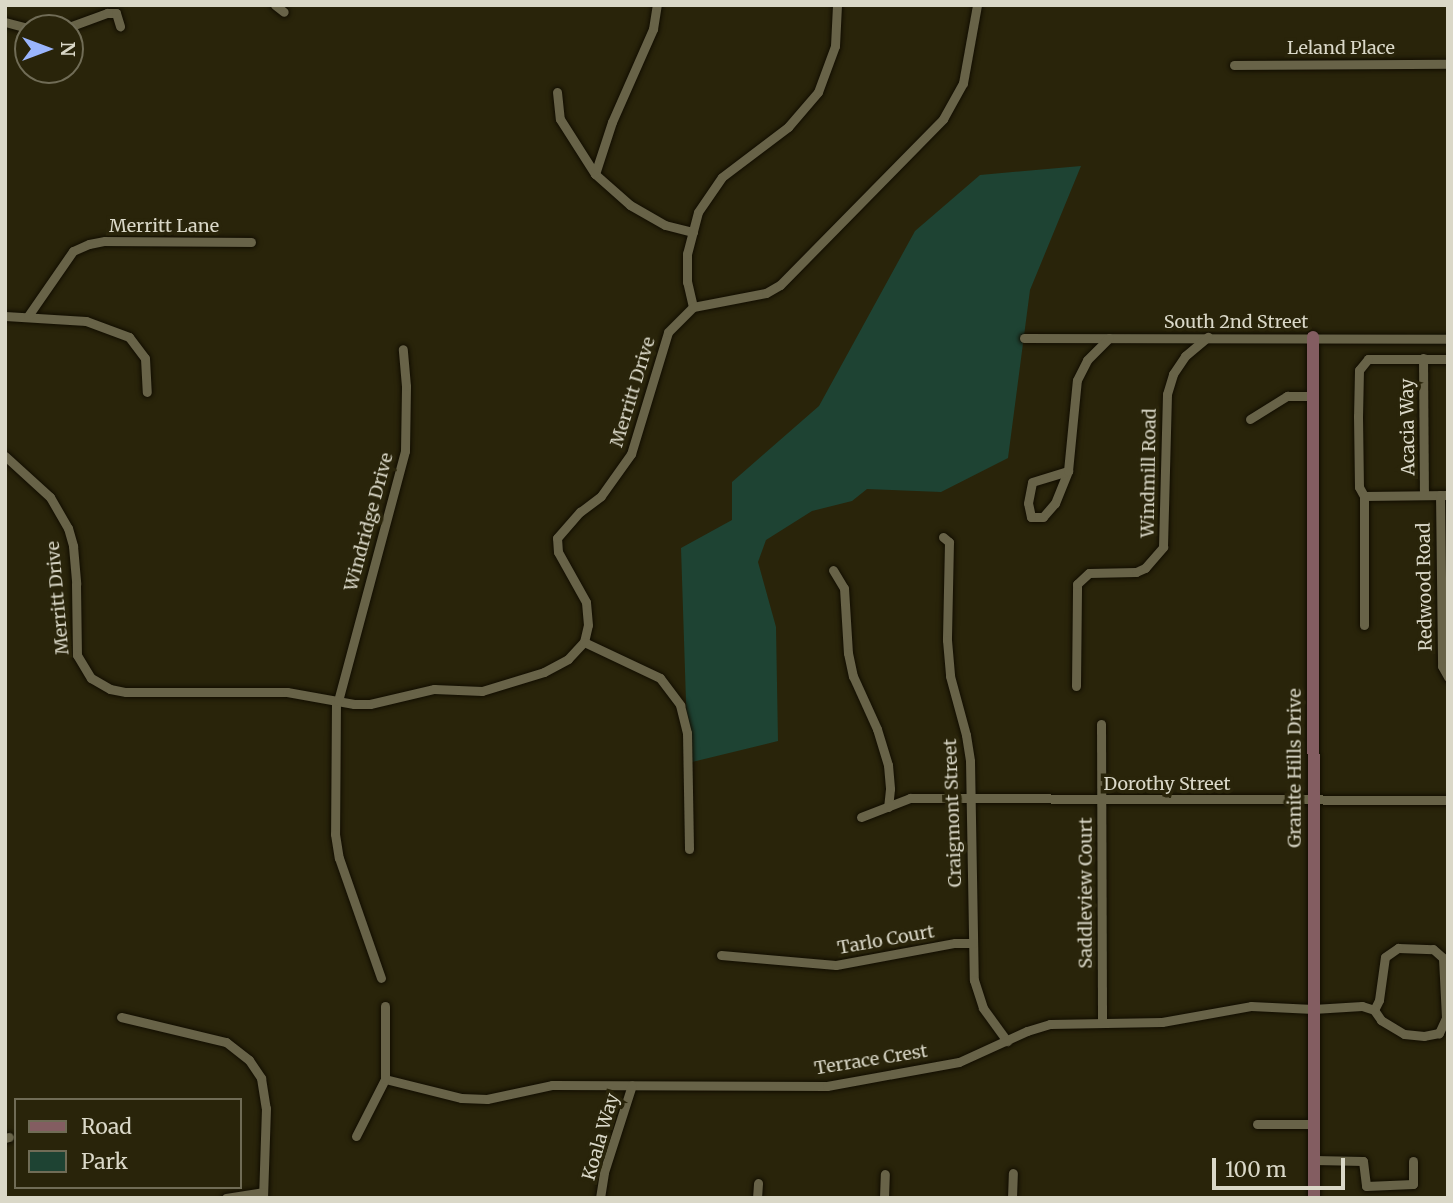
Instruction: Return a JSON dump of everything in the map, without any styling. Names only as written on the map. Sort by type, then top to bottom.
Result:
[{"type":"street","points":[[275,5],[285,12]]},
{"type":"street","points":[[594,174],[619,103],[653,29],[657,5]]},
{"type":"street","points":[[837,5],[835,46],[818,92],[788,127],[722,177],[703,202],[687,254],[687,282],[692,307],[765,293],[780,285],[943,119],[964,83],[977,5]]},
{"type":"street","points":[[84,21],[116,12],[120,26]]},
{"type":"street","name":"Leland Place","points":[[1234,65],[1448,64]]},
{"type":"street","points":[[557,92],[560,119],[594,174],[630,205],[665,225],[692,232]]},
{"type":"street","name":"Merritt Lane","points":[[28,316],[73,251],[89,244],[105,241],[251,242]]},
{"type":"street","name":"Merritt Drive","points":[[5,456],[50,497],[68,528],[76,584],[77,655],[91,678],[110,689],[126,692],[287,692],[370,704],[434,689],[482,691],[544,671],[568,659],[584,642],[588,625],[586,602],[558,552],[557,538],[571,521],[601,496],[624,467],[645,413],[664,340],[679,318],[692,307]]},
{"type":"street","points":[[5,316],[86,321],[129,337],[145,358],[147,392]]},
{"type":"street","name":"Windmill Road","points":[[1076,686],[1077,584],[1089,573],[1136,572],[1159,556],[1165,537],[1167,394],[1173,374],[1185,356],[1208,337]]},
{"type":"street","name":"Granite Hills Drive","points":[[1313,337],[1314,1198]]},
{"type":"street","name":"South 2nd Street","points":[[1024,338],[1448,339]]},
{"type":"street","points":[[1068,471],[1032,482],[1028,503],[1031,517],[1043,517],[1055,503],[1068,471],[1077,380],[1093,352],[1109,338]]},
{"type":"street","name":"Windridge Drive","points":[[381,978],[337,846],[337,701],[405,451],[406,386],[403,349]]},
{"type":"street","name":"Acacia Way","points":[[1423,358],[1424,495]]},
{"type":"street","points":[[1364,625],[1364,496],[1359,487],[1359,370],[1368,359],[1448,359]]},
{"type":"street","points":[[1250,419],[1287,396],[1312,396]]},
{"type":"street","points":[[1364,496],[1444,495]]},
{"type":"street","name":"Redwood Road","points":[[1444,495],[1442,666],[1448,677]]},
{"type":"street","name":"Craigmont Street","points":[[943,537],[948,542],[947,639],[950,676],[966,734],[977,995],[1007,1041]]},
{"type":"street","points":[[833,570],[844,588],[848,653],[853,676],[877,729],[888,765],[888,807]]},
{"type":"street","points":[[584,642],[660,678],[680,705],[687,733],[689,849]]},
{"type":"street","name":"Saddleview Court","points":[[1101,724],[1102,1021]]},
{"type":"street","name":"Dorothy Street","points":[[861,817],[910,798],[1448,800]]},
{"type":"street","name":"Tarlo Court","points":[[721,955],[836,965],[955,943],[973,943]]},
{"type":"street","points":[[1398,948],[1438,952],[1445,963],[1446,1018],[1439,1033],[1424,1036],[1404,1034],[1381,1020],[1374,1010],[1379,1000],[1381,969],[1386,954],[1398,948]]},
{"type":"street","points":[[356,1136],[386,1079],[385,1006]]},
{"type":"street","name":"Terrace Crest","points":[[386,1079],[461,1098],[487,1099],[552,1085],[827,1086],[959,1062],[1050,1024],[1168,1021],[1251,1006],[1313,1009],[1362,1006],[1374,1010]]},
{"type":"street","points":[[121,1017],[226,1042],[249,1060],[261,1078],[266,1108],[263,1195],[226,1198]]},
{"type":"street","name":"Koala Way","points":[[600,1198],[604,1172],[632,1085]]},
{"type":"street","points":[[1257,1124],[1313,1124]]},
{"type":"street","points":[[1314,1160],[1363,1161],[1366,1186],[1413,1184],[1413,1161]]},
{"type":"street","points":[[1012,1198],[1013,1173]]},
{"type":"street","points":[[884,1198],[885,1174]]},
{"type":"street","points":[[757,1198],[758,1183]]},
{"type":"green space","points":[[1081,166],[1030,290],[1008,458],[941,492],[867,489],[852,501],[812,511],[766,540],[758,562],[776,627],[778,741],[688,763],[681,548],[732,520],[732,482],[819,406],[915,231],[980,175]]}]
